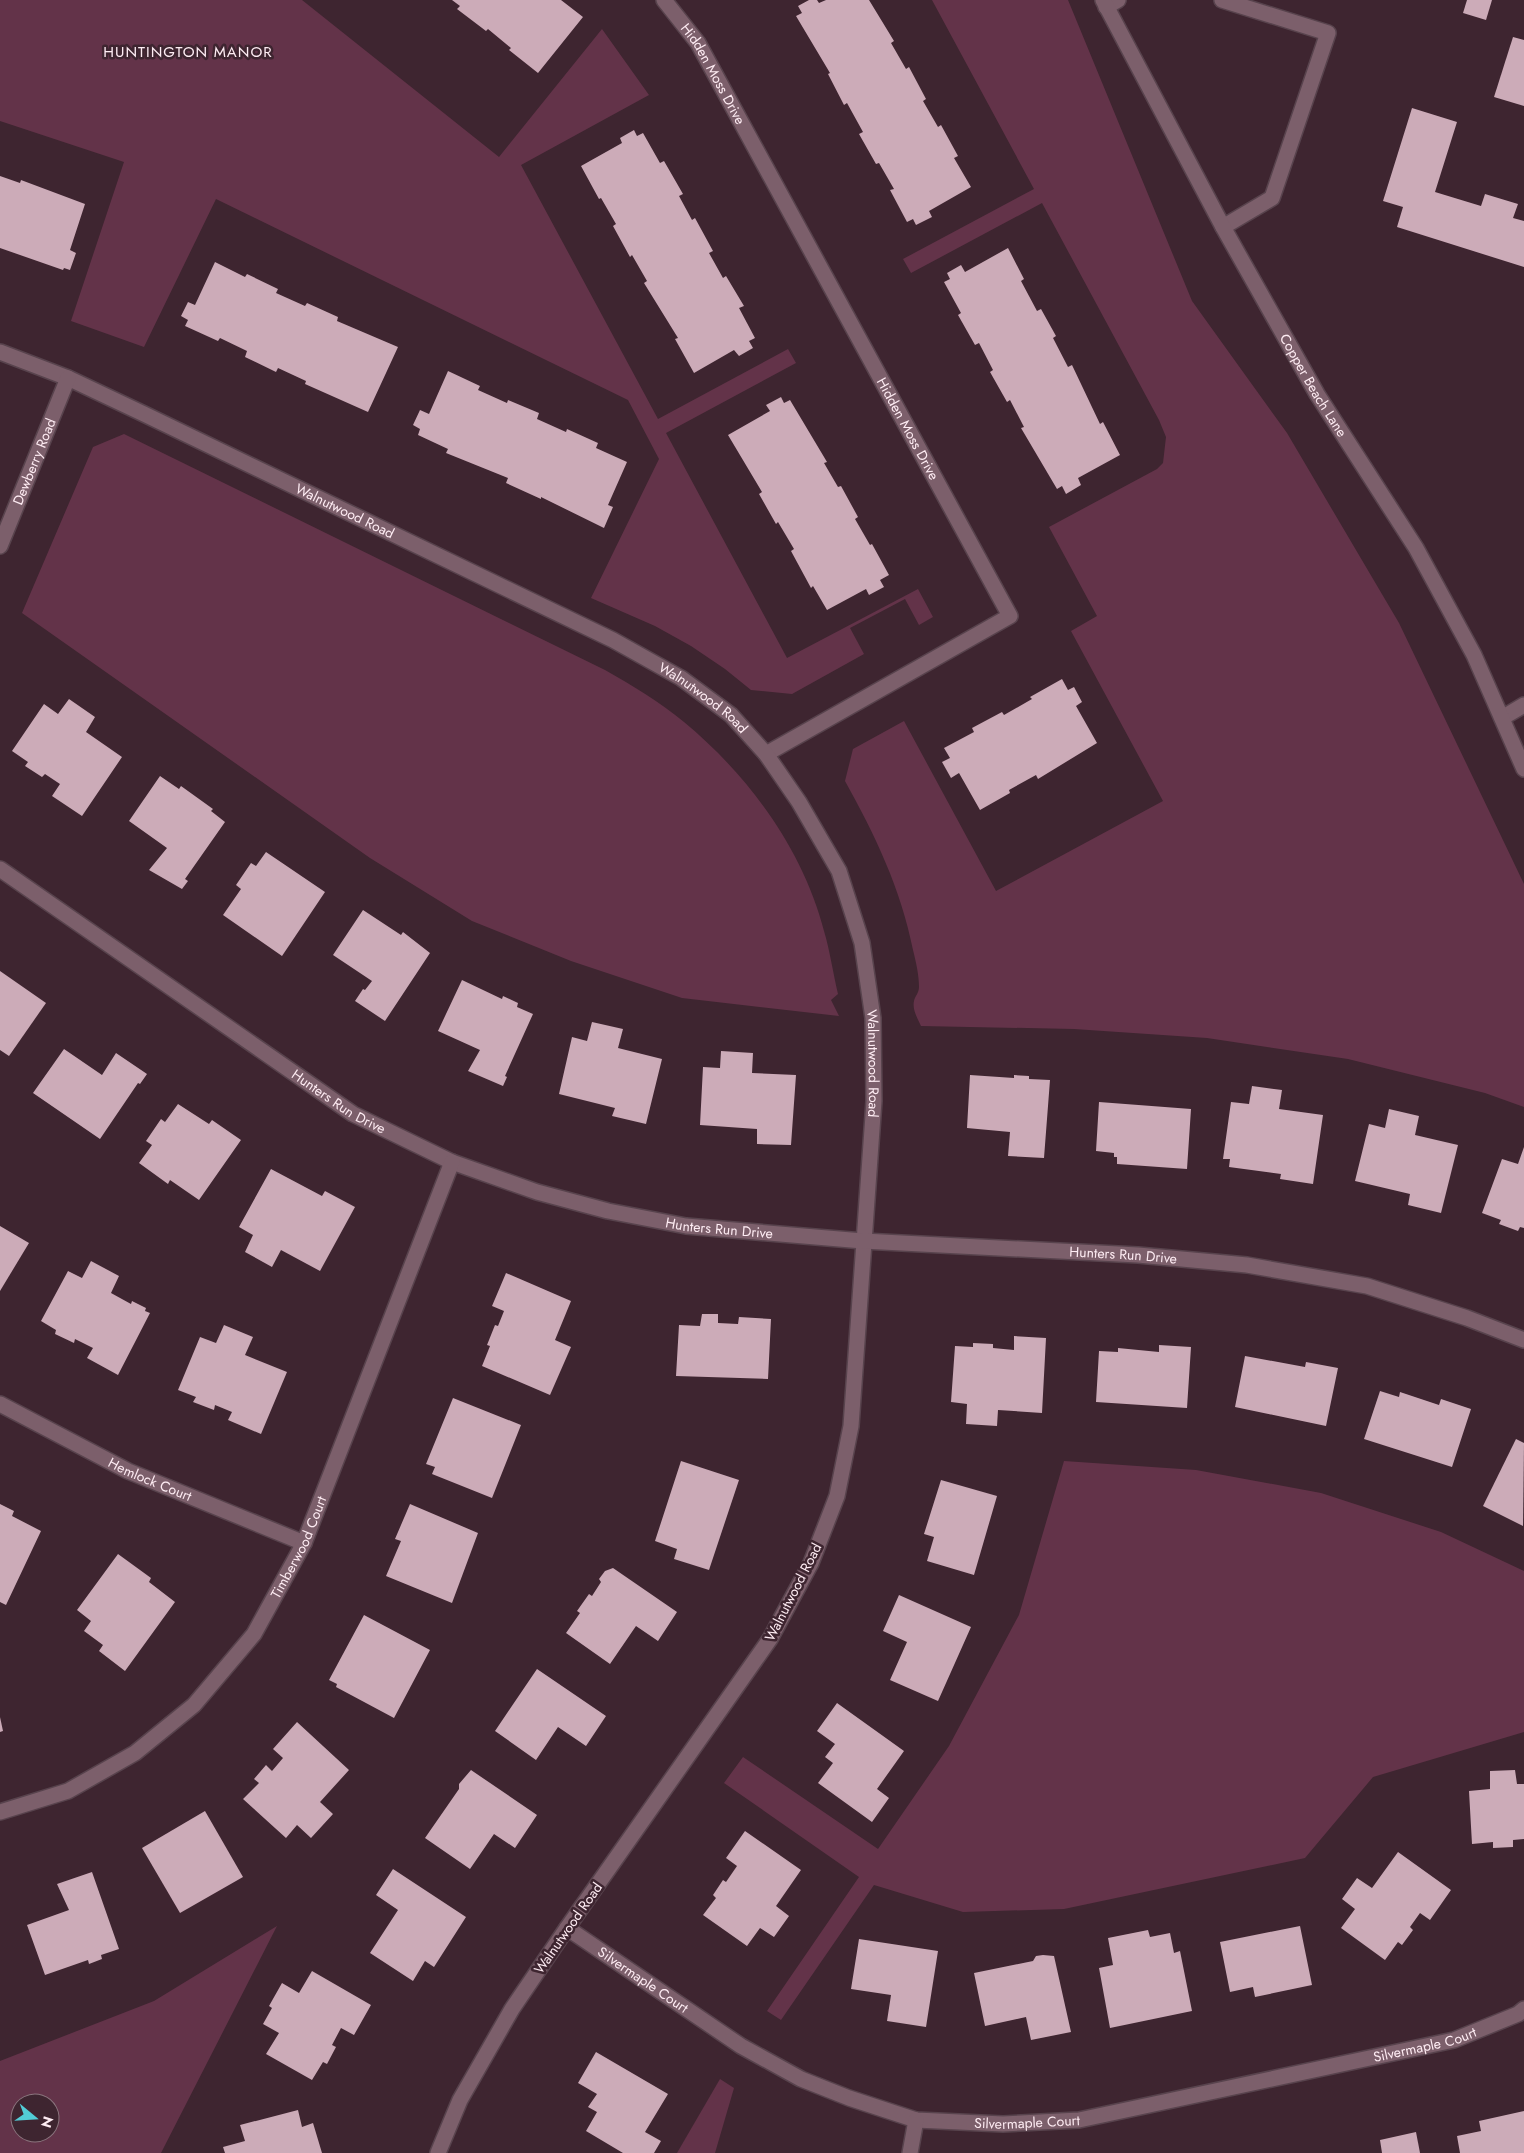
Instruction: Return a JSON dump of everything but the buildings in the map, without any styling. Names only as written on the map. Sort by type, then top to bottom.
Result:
[{"type":"street","name":"Hidden Moss Drive","points":[[664,0],[698,43],[1010,616],[766,754]]},
{"type":"street","points":[[1222,0],[1328,33],[1272,198],[1222,227]]},
{"type":"street","name":"Copper Beach Lane","points":[[1109,2],[1222,227],[1317,394],[1416,548],[1474,655],[1524,769]]},
{"type":"street","name":"Walnutwood Road","points":[[0,352],[68,378],[613,640],[681,678],[731,715],[766,754],[799,802],[839,871],[862,943],[873,1018],[874,1101],[851,1426],[837,1496],[811,1563],[770,1639],[567,1928],[508,2017],[460,2100],[438,2153]]},
{"type":"street","name":"Dewberry Road","points":[[0,546],[68,378]]},
{"type":"street","points":[[1502,718],[1524,705]]},
{"type":"street","name":"Hunters Run Drive","points":[[0,869],[353,1114],[452,1162],[537,1192],[618,1213],[686,1226],[863,1241],[1138,1254],[1247,1265],[1367,1286],[1467,1318],[1524,1340]]},
{"type":"street","name":"Timberwood Court","points":[[0,1812],[68,1791],[135,1753],[194,1705],[254,1634],[304,1543],[452,1162]]},
{"type":"street","name":"Hemlock Court","points":[[0,1404],[128,1470],[304,1543]]},
{"type":"street","name":"Silvermaple Court","points":[[567,1928],[741,2046],[800,2079],[849,2098],[916,2120],[1003,2124],[1080,2120],[1454,2040],[1518,2014],[1524,2009]]},
{"type":"street","points":[[910,2153],[916,2120]]},
{"type":"shaded area","points":[[0,0],[302,0],[499,157],[602,29],[649,95],[521,165],[658,419],[788,349],[796,363],[666,433],[787,658],[918,589],[933,617],[919,625],[905,599],[850,628],[864,654],[792,694],[751,690],[725,669],[691,646],[655,626],[591,598],[659,459],[628,400],[216,199],[144,347],[71,321],[124,162],[0,121]]},
{"type":"shaded area","points":[[932,0],[1068,0],[1192,301],[1287,433],[1399,623],[1524,884],[1524,1107],[1485,1093],[1348,1059],[1207,1038],[1074,1029],[921,1026],[914,1008],[919,989],[918,973],[902,905],[877,842],[845,781],[853,749],[904,721],[996,891],[1163,801],[1071,631],[1097,616],[1049,527],[1157,469],[1163,463],[1166,437],[1159,420],[1042,203],[911,273],[903,259],[1034,189]]},
{"type":"shaded area","points":[[124,434],[605,670],[656,701],[684,722],[730,765],[751,790],[787,843],[802,871],[815,901],[828,946],[838,994],[831,1000],[839,1016],[682,998],[571,961],[472,921],[370,858],[22,613],[93,447]]},
{"type":"shaded area","points":[[1064,1461],[1196,1470],[1321,1493],[1441,1532],[1524,1571],[1524,1732],[1373,1777],[1305,1858],[1064,1909],[963,1912],[874,1885],[781,2020],[767,2011],[859,1877],[724,1783],[743,1757],[878,1849],[949,1746],[1019,1615]]},
{"type":"shaded area","points":[[277,1926],[161,2153],[0,2153],[0,2061],[154,2001]]},
{"type":"shaded area","points":[[720,2079],[734,2088],[715,2153],[677,2153]]},
{"type":"district","name":"HUNTINGTON MANOR","points":[[188,52]]}]
